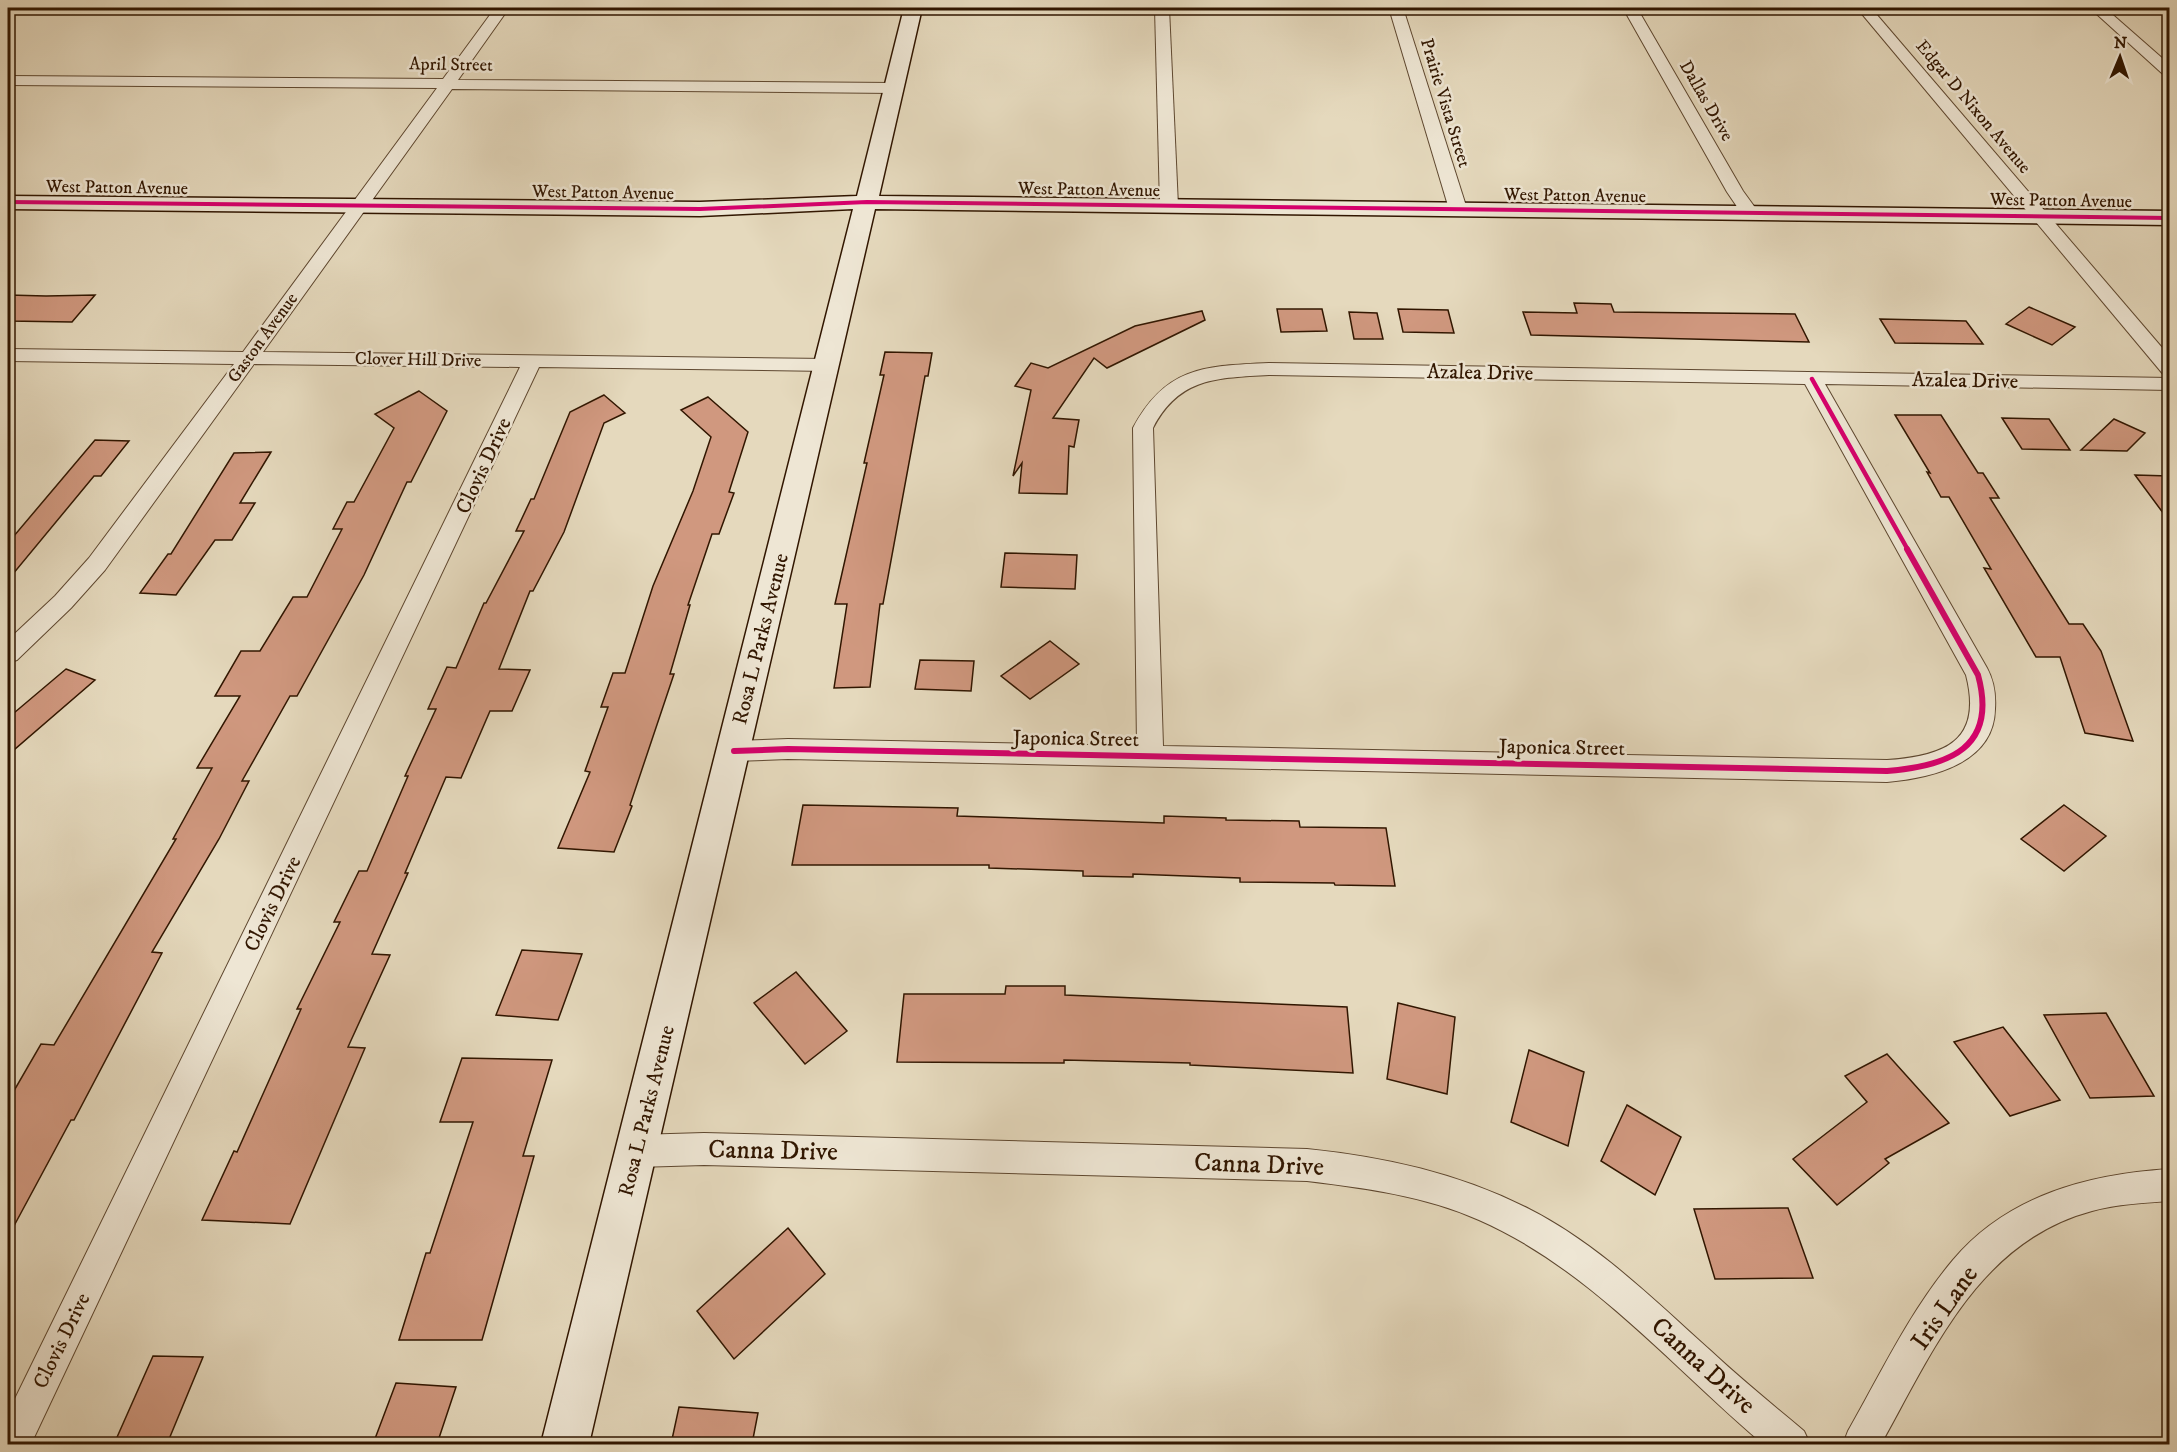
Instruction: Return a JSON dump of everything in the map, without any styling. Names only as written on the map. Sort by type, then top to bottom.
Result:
[{"type":"street","name":"Gaston Avenue","points":[[8,654],[63,602],[97,564],[361,205],[502,8]]},
{"type":"street","name":"Rosa L Parks Avenue","points":[[565,1444],[913,8]]},
{"type":"street","points":[[1161,8],[1169,206]]},
{"type":"street","name":"Prairie Vista Street","points":[[1396,8],[1458,209]]},
{"type":"street","name":"Dallas Drive","points":[[1630,8],[1750,213]]},
{"type":"street","name":"Edgar D Nixon Avenue","points":[[1864,8],[2169,370]]},
{"type":"street","points":[[2097,8],[2169,73]]},
{"type":"street","name":"April Street","points":[[8,80],[894,88]]},
{"type":"street","name":"West Patton Avenue","points":[[8,201],[700,209],[867,202],[2169,218]]},
{"type":"street","name":"Clover Hill Drive","points":[[8,355],[828,365]]},
{"type":"street","name":"Clovis Drive","points":[[12,1444],[532,362]]},
{"type":"street","name":"Azalea Drive","points":[[1150,757],[1143,428],[1150,410],[1162,395],[1180,383],[1235,371],[1269,369],[2169,384]]},
{"type":"street","name":"Japonica Street","points":[[734,751],[788,749],[1887,771],[1907,770],[1949,759],[1964,749],[1976,735],[1983,716],[1983,698],[1978,675],[1812,379]]},
{"type":"street","name":"Canna Drive","points":[[637,1151],[704,1149],[1307,1165],[1359,1170],[1404,1178],[1490,1208],[1536,1232],[1575,1257],[1616,1287],[1700,1366],[1791,1444]]},
{"type":"street","name":"Iris Lane","points":[[1861,1444],[1941,1304],[1966,1271],[1990,1247],[2055,1207],[2085,1196],[2130,1188],[2169,1185]]},
{"type":"building","points":[[8,295],[95,295],[72,322],[8,321]]},
{"type":"building","points":[[1574,303],[1611,304],[1614,312],[1795,314],[1809,342],[1531,335],[1523,312],[1577,313]]},
{"type":"building","points":[[2029,307],[2075,327],[2052,345],[2006,324]]},
{"type":"building","points":[[1277,309],[1322,309],[1327,331],[1281,332]]},
{"type":"building","points":[[1398,309],[1448,310],[1454,333],[1403,332]]},
{"type":"building","points":[[1202,311],[1205,320],[1107,368],[1094,358],[1053,418],[1079,420],[1074,447],[1069,446],[1067,494],[1019,493],[1022,463],[1013,476],[1031,390],[1015,386],[1031,363],[1048,368],[1135,326]]},
{"type":"building","points":[[1349,312],[1377,313],[1383,339],[1354,339]]},
{"type":"building","points":[[1880,319],[1966,321],[1983,344],[1895,343]]},
{"type":"building","points":[[885,352],[932,353],[928,376],[925,376],[883,604],[880,604],[870,687],[834,688],[847,604],[835,604],[867,463],[864,463],[884,375],[880,375]]},
{"type":"building","points":[[419,391],[447,411],[411,482],[407,482],[364,575],[297,696],[290,696],[242,781],[249,781],[219,839],[152,952],[162,953],[74,1120],[71,1120],[8,1237],[8,1101],[41,1044],[54,1045],[176,839],[173,839],[212,768],[197,768],[240,696],[215,696],[241,651],[260,651],[293,597],[307,597],[342,529],[333,529],[347,502],[354,502],[394,428],[375,414]]},
{"type":"building","points":[[604,395],[625,413],[604,423],[564,532],[533,591],[530,591],[499,669],[530,670],[512,711],[490,711],[461,778],[446,777],[405,873],[408,873],[372,954],[390,955],[348,1047],[365,1048],[290,1224],[202,1220],[234,1151],[237,1152],[301,1009],[297,1009],[340,922],[334,922],[359,871],[367,871],[408,776],[405,776],[436,709],[428,709],[447,667],[456,668],[484,603],[524,531],[516,531],[531,499],[534,499],[570,412]]},
{"type":"building","points":[[708,397],[748,432],[729,492],[734,493],[719,534],[712,534],[688,605],[690,605],[670,674],[674,674],[630,805],[632,806],[614,852],[558,848],[590,772],[585,771],[608,707],[601,707],[613,673],[625,673],[653,586],[693,491],[711,437],[681,410]]},
{"type":"building","points":[[1895,415],[1941,415],[1978,473],[1983,473],[1999,498],[1990,498],[2069,624],[2083,624],[2101,651],[2133,741],[2085,733],[2060,657],[2036,657],[1984,568],[1991,569],[1949,497],[1941,497],[1927,472],[1930,473]]},
{"type":"building","points":[[2002,418],[2049,419],[2070,450],[2022,449]]},
{"type":"building","points":[[2114,419],[2145,433],[2127,451],[2081,450]]},
{"type":"building","points":[[95,440],[129,441],[101,476],[94,476],[8,580],[8,543]]},
{"type":"building","points":[[271,452],[240,503],[255,503],[232,540],[215,540],[176,595],[140,593],[168,554],[171,554],[234,453]]},
{"type":"building","points":[[2135,475],[2169,476],[2169,521]]},
{"type":"building","points":[[1005,553],[1077,555],[1075,589],[1001,587]]},
{"type":"building","points":[[1050,641],[1079,664],[1030,699],[1001,676]]},
{"type":"building","points":[[920,660],[974,661],[971,691],[915,689]]},
{"type":"building","points":[[66,669],[95,680],[8,755],[8,718]]},
{"type":"building","points":[[803,805],[958,808],[957,816],[1164,823],[1164,816],[1299,821],[1300,827],[1386,828],[1395,886],[1240,882],[1240,878],[1133,874],[1133,877],[1083,876],[1083,871],[989,868],[989,865],[792,865]]},
{"type":"building","points":[[2064,805],[2106,836],[2064,871],[2021,839]]},
{"type":"building","points":[[522,950],[582,954],[558,1020],[496,1015]]},
{"type":"building","points":[[796,972],[847,1031],[805,1064],[754,1003]]},
{"type":"building","points":[[1006,986],[1065,986],[1065,995],[1347,1007],[1353,1073],[1190,1065],[1190,1063],[1064,1060],[1064,1063],[897,1062],[904,994],[1005,994]]},
{"type":"building","points":[[1398,1003],[1455,1017],[1447,1094],[1387,1079]]},
{"type":"building","points":[[2106,1013],[2154,1096],[2090,1098],[2044,1015]]},
{"type":"building","points":[[2003,1027],[2060,1100],[2010,1116],[1954,1042]]},
{"type":"building","points":[[1529,1050],[1584,1072],[1568,1146],[1511,1122]]},
{"type":"building","points":[[1887,1054],[1949,1123],[1885,1159],[1889,1163],[1837,1205],[1793,1159],[1867,1102],[1845,1076]]},
{"type":"building","points":[[462,1058],[552,1060],[523,1156],[534,1156],[482,1340],[399,1340],[426,1253],[430,1253],[473,1122],[440,1122]]},
{"type":"building","points":[[1627,1105],[1681,1137],[1655,1195],[1601,1161]]},
{"type":"building","points":[[1788,1208],[1813,1278],[1715,1279],[1694,1209]]},
{"type":"building","points":[[788,1228],[825,1274],[734,1359],[697,1311]]},
{"type":"building","points":[[153,1356],[203,1357],[167,1444],[114,1444]]},
{"type":"building","points":[[396,1383],[456,1387],[437,1444],[373,1444]]},
{"type":"building","points":[[679,1407],[758,1413],[752,1444],[671,1444]]},
{"type":"cycle path","points":[[8,202],[700,209],[867,202],[2170,218]]},
{"type":"cycle path","points":[[734,751],[788,749],[1887,771],[1904,770],[1938,762],[1967,746],[1977,733],[1982,717],[1983,698],[1978,675],[1812,379]]}]
